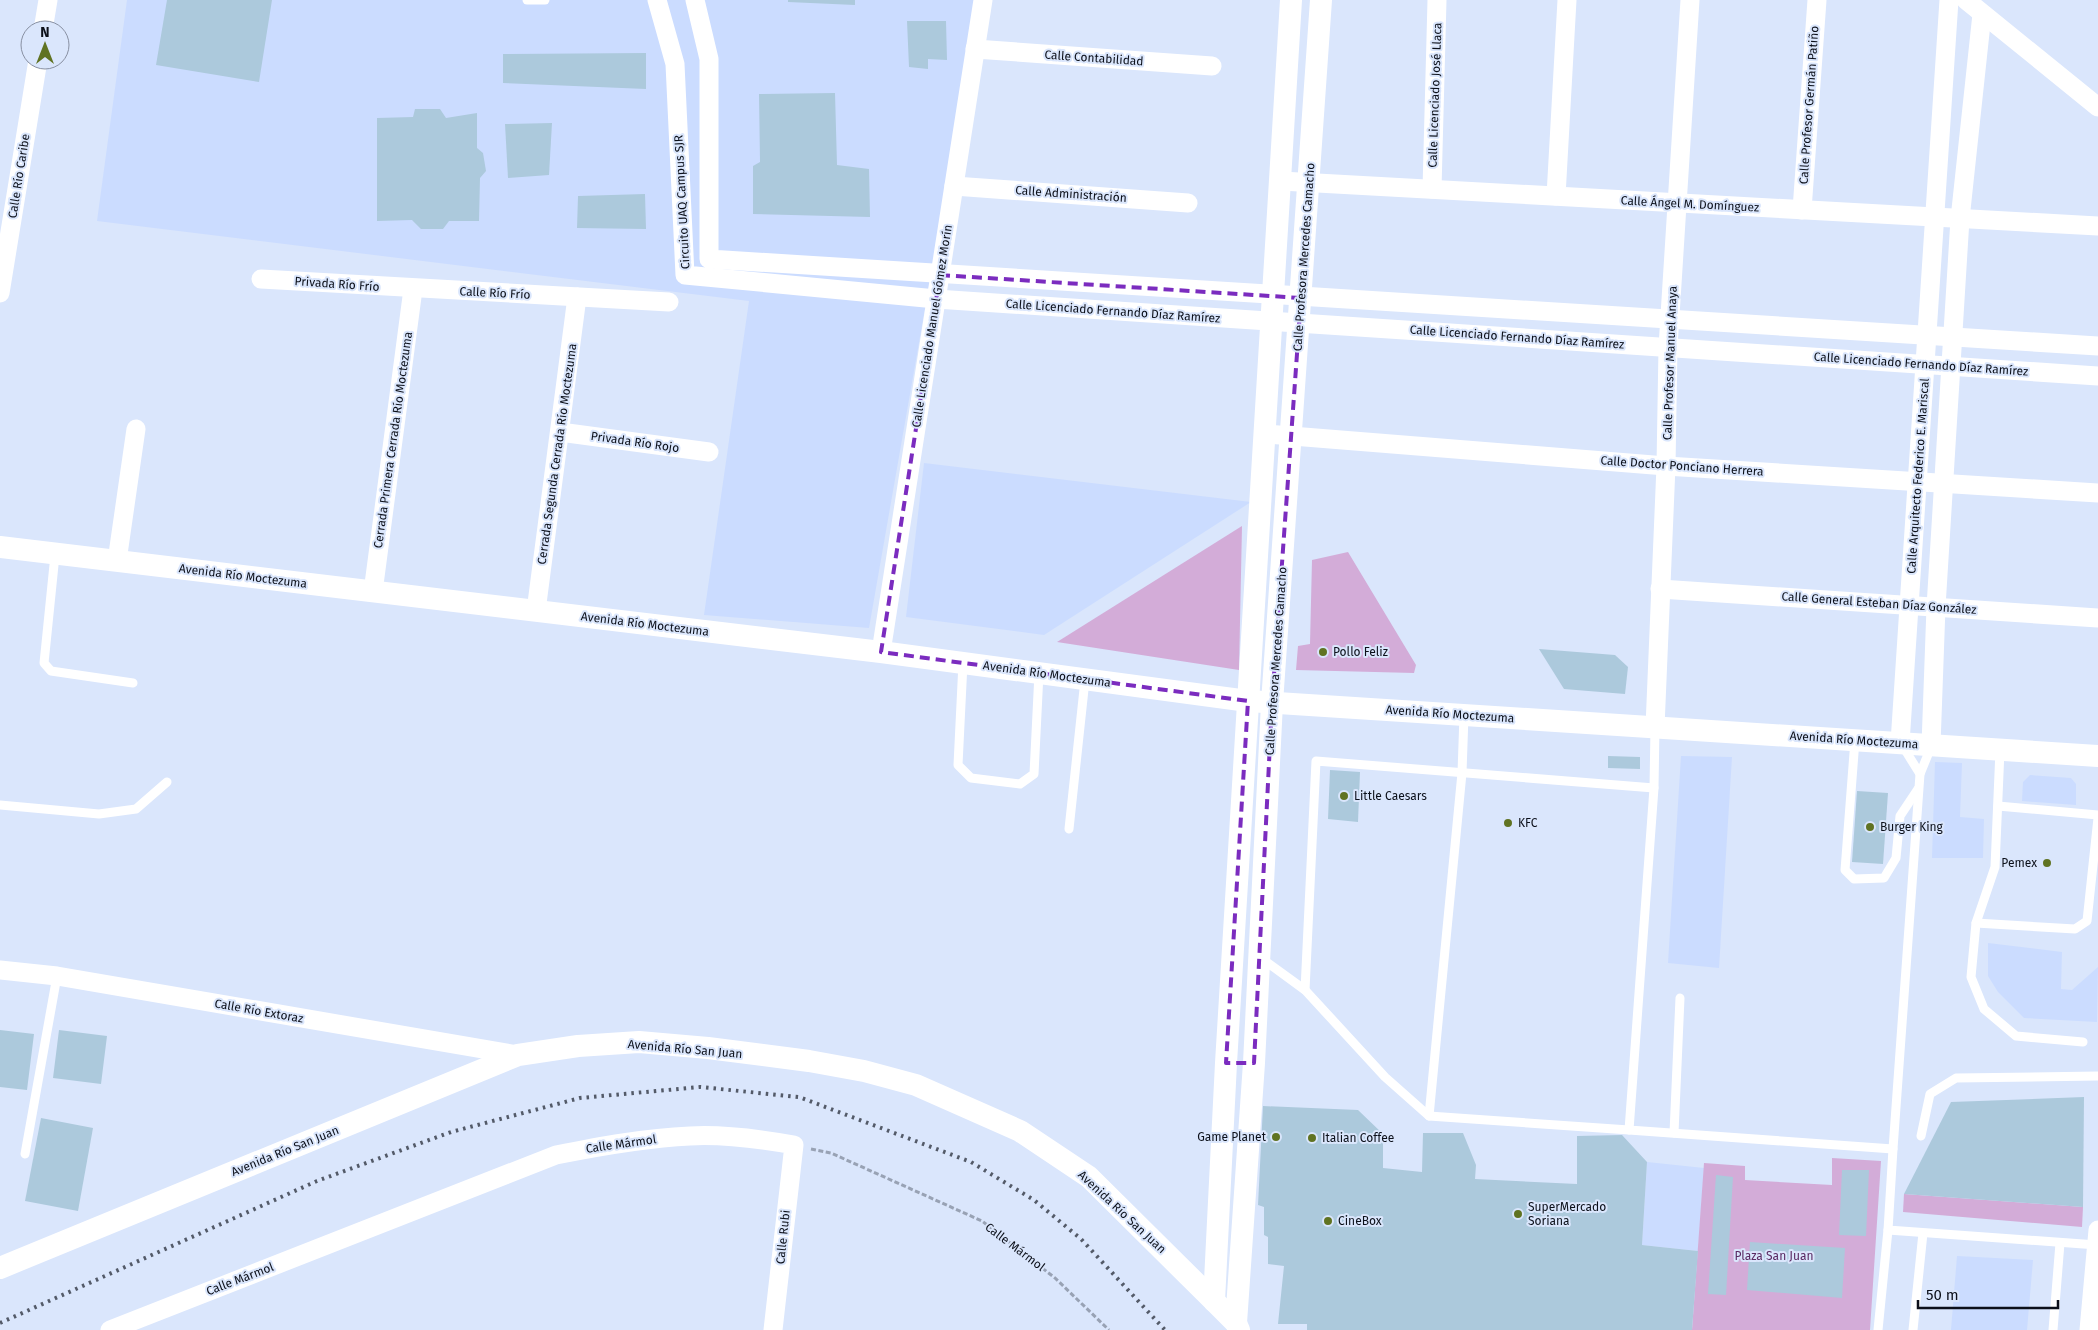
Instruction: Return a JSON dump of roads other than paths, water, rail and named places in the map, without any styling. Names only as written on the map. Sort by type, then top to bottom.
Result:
[{"type":"street","points":[[45,20],[48,0]]},
{"type":"street","name":"Circuito UAQ Campus SJR","points":[[657,0],[676,64],[685,275],[936,299]]},
{"type":"street","name":"Circuito UAQ Campus SJR","points":[[695,0],[709,59],[709,259],[940,275]]},
{"type":"street","name":"Calle Licenciado Manuel Gómez Morín","points":[[881,652],[983,0]]},
{"type":"street","name":"Calle Profesora Mercedes Camacho","points":[[1214,1301],[1226,1063],[1273,321],[1291,0]]},
{"type":"street","name":"Calle Profesora Mercedes Camacho","points":[[1237,1327],[1254,1063],[1272,703],[1321,0]]},
{"type":"street","name":"Calle Licenciado José Llaca","points":[[1432,189],[1437,0]]},
{"type":"street","points":[[1556,196],[1567,0]]},
{"type":"street","name":"Calle Profesor Manuel Anaya","points":[[1655,727],[1666,466],[1668,347],[1690,0]]},
{"type":"street","name":"Calle Profesor Germán Patiño","points":[[1802,210],[1817,0]]},
{"type":"street","name":"Calle Arquitecto Federico E. Mariscal","points":[[1900,743],[1949,0]]},
{"type":"street","points":[[1966,0],[2098,106]]},
{"type":"street","name":"Calle Arquitecto Federico E. Mariscal","points":[[1931,745],[1936,607],[1960,218],[1982,14]]},
{"type":"street","name":"Calle Contabilidad","points":[[975,49],[1212,66]]},
{"type":"street","name":"Calle Río Caribe","points":[[0,293],[36,70]]},
{"type":"street","name":"Calle Ángel M. Domínguez","points":[[1281,181],[2098,226]]},
{"type":"street","name":"Calle Administración","points":[[954,186],[1188,203]]},
{"type":"street","name":"Calle Licenciado Fernando Díaz Ramírez","points":[[940,275],[2098,346]]},
{"type":"street","name":"Privada Río Frío","points":[[261,279],[412,289]]},
{"type":"street","name":"Calle Río Frío","points":[[412,289],[669,302]]},
{"type":"street","name":"Cerrada Primera Cerrada Río Moctezuma","points":[[373,592],[412,289]]},
{"type":"street","name":"Cerrada Segunda Cerrada Río Moctezuma","points":[[536,611],[577,297]]},
{"type":"street","name":"Calle Licenciado Fernando Díaz Ramírez","points":[[936,299],[2098,376]]},
{"type":"street","points":[[117,561],[136,429]]},
{"type":"street","name":"Privada Río Rojo","points":[[560,432],[710,452]]},
{"type":"street","name":"Calle Doctor Ponciano Herrera","points":[[1266,434],[1666,466],[1918,480],[2098,493]]},
{"type":"street","name":"Avenida Río Moctezuma","points":[[0,547],[881,652],[1248,701],[2098,756]]},
{"type":"street","name":"Calle General Esteban Díaz González","points":[[1660,588],[2098,618]]},
{"type":"street","name":"Calle Río Extoraz","points":[[0,970],[57,976],[518,1055]]},
{"type":"street","name":"Avenida Río San Juan","points":[[0,1268],[518,1055],[578,1046],[638,1042],[708,1048],[808,1061],[864,1071],[916,1085],[1020,1131],[1089,1177],[1214,1301],[1237,1327]]},
{"type":"street","points":[[1226,1063],[1254,1063]]},
{"type":"street","name":"Calle Mármol","points":[[110,1330],[556,1155],[618,1142],[691,1136],[749,1138],[794,1145]]},
{"type":"street","name":"Calle Rubi","points":[[773,1330],[794,1145]]},
{"type":"street","points":[[2089,1330],[2098,1240]]},
{"type":"lane","points":[[527,0],[545,0]]},
{"type":"lane","points":[[55,554],[44,663],[50,671],[133,683]]},
{"type":"lane","points":[[963,663],[958,765],[971,778],[1020,784],[1034,774],[1039,673]]},
{"type":"lane","points":[[1069,828],[1085,679]]},
{"type":"lane","points":[[1429,1116],[1462,773],[1464,715]]},
{"type":"lane","points":[[1629,1130],[1654,788],[1655,727]]},
{"type":"lane","points":[[1855,740],[1845,870],[1854,880],[1884,878],[1896,858],[1900,816],[1918,789]]},
{"type":"lane","points":[[1900,743],[1920,774]]},
{"type":"lane","points":[[1878,1330],[1894,1149],[1918,789],[1920,774],[1931,745]]},
{"type":"lane","points":[[2000,750],[1996,867],[1976,923],[1970,977],[1984,1008],[2016,1036],[2083,1042]]},
{"type":"lane","points":[[1304,990],[1316,761],[1654,788]]},
{"type":"lane","points":[[0,804],[99,814],[136,809],[167,782]]},
{"type":"lane","points":[[1976,923],[2076,929],[2087,920],[2098,817],[1998,806]]},
{"type":"lane","points":[[1259,957],[1304,990],[1385,1077],[1429,1116],[1894,1149]]},
{"type":"lane","points":[[25,1154],[57,976]]},
{"type":"lane","points":[[1674,1133],[1680,998]]},
{"type":"lane","points":[[1921,1136],[1930,1094],[1956,1078],[2098,1076]]},
{"type":"lane","points":[[1888,1230],[2060,1243],[2098,1240]]},
{"type":"lane","points":[[1913,1330],[1923,1233]]},
{"type":"lane","points":[[2053,1330],[2060,1243]]},
{"type":"railway","points":[[0,1323],[317,1181],[451,1132],[580,1098],[700,1087],[799,1097],[971,1162],[1034,1200],[1081,1239],[1165,1330]]},
{"type":"place","name":"Pollo Feliz","points":[[1323,652]]},
{"type":"place","name":"Little Caesars","points":[[1344,796]]},
{"type":"place","name":"KFC","points":[[1508,823]]},
{"type":"place","name":"Burger King","points":[[1870,827]]},
{"type":"place","name":"Pemex","points":[[2047,863]]},
{"type":"place","name":"Game Planet","points":[[1276,1137]]},
{"type":"place","name":"Italian Coffee","points":[[1312,1138]]},
{"type":"place","name":"SuperMercado Soriana","points":[[1518,1214]]},
{"type":"place","name":"CineBox","points":[[1328,1221]]},
{"type":"park label","name":"Plaza San Juan","points":[[1774,1256]]}]
